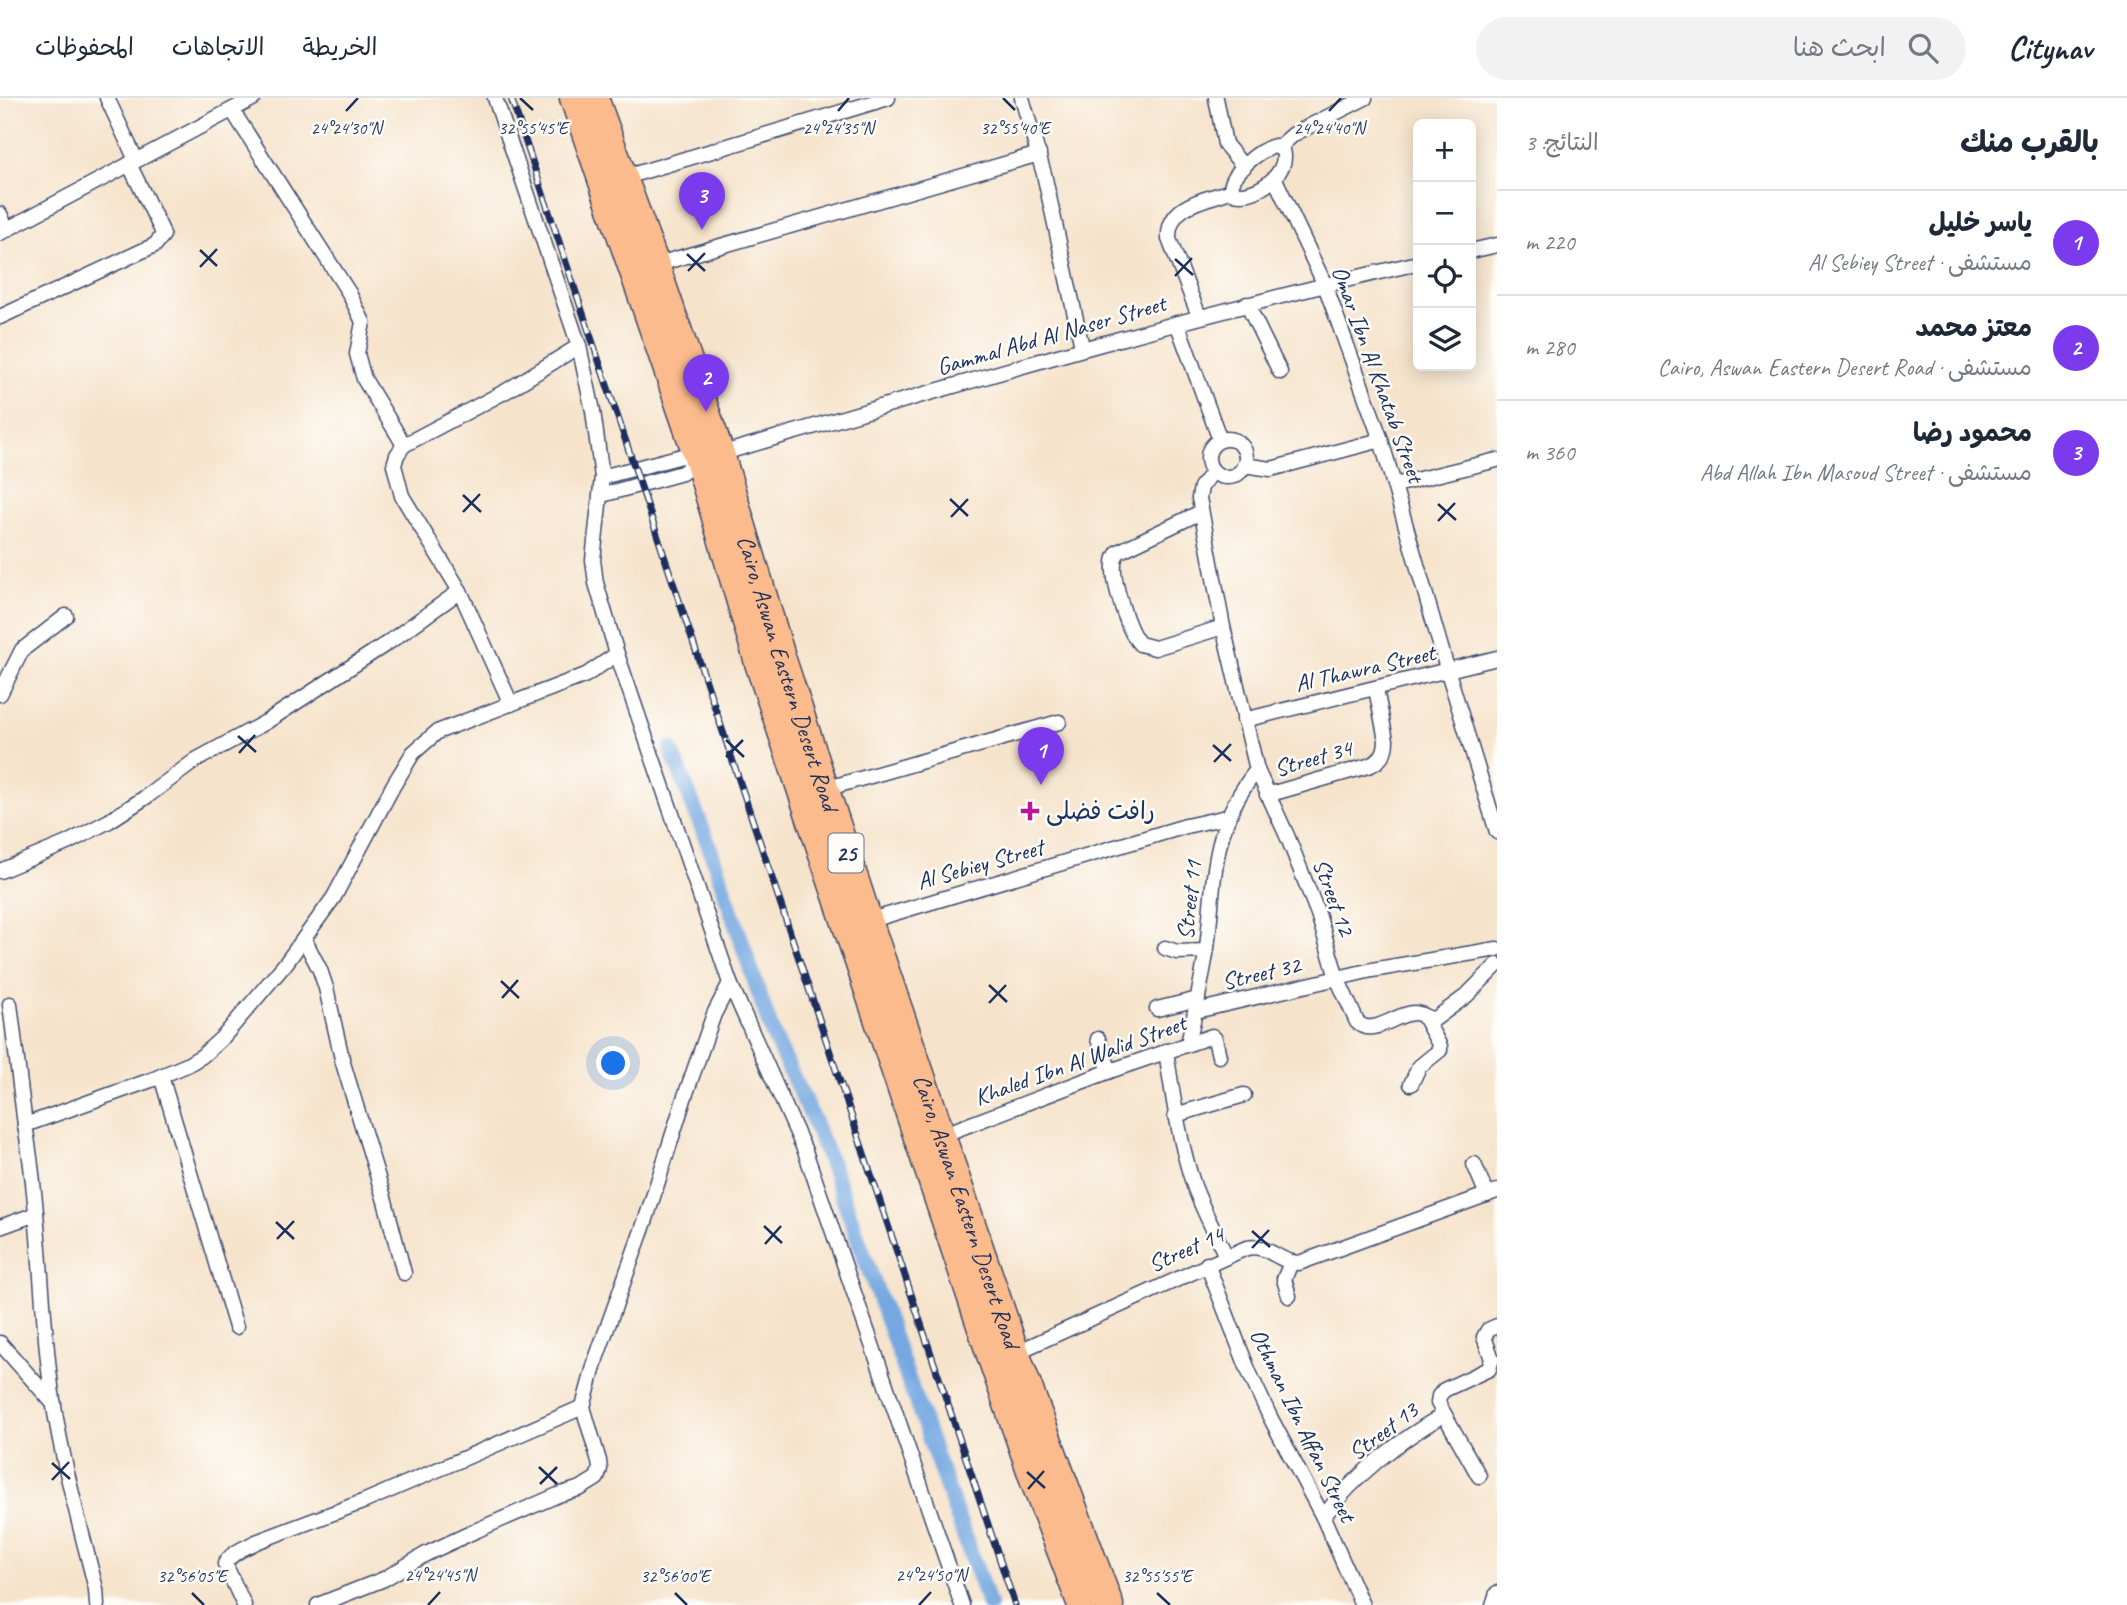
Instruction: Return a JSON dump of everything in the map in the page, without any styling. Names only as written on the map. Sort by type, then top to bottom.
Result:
[{"type":"highway","name":"Cairo, Aswan Eastern Desert Road","points":[[574,98],[782,660],[1015,1353],[1109,1605]]},
{"type":"highway","name":"Cairo, Aswan Eastern Desert Road","points":[[594,98],[655,265],[709,457],[760,666],[992,1358],[1035,1482],[1083,1605]]},
{"type":"street","points":[[0,317],[155,245],[162,239],[161,229],[107,98]]},
{"type":"street","points":[[0,214],[3,231],[254,98]]},
{"type":"street","points":[[495,98],[579,346],[593,411],[602,477],[593,560],[596,583],[617,654],[730,984],[805,1152],[962,1605]]},
{"type":"street","points":[[622,178],[888,98]]},
{"type":"street","points":[[1022,98],[1039,154],[1082,347]]},
{"type":"street","points":[[1216,98],[1225,144],[1244,167]]},
{"type":"street","points":[[1231,191],[1231,184],[1244,167],[1271,146],[1279,147],[1294,134],[1365,98]]},
{"type":"street","points":[[232,110],[362,317],[363,328],[357,355],[364,379],[404,445]]},
{"type":"street","points":[[1231,191],[1237,195],[1241,194],[1275,179],[1284,159],[1279,147]]},
{"type":"street","points":[[655,265],[1039,154]]},
{"type":"street","name":"Omar Ibn Al Khatab Street","points":[[1275,179],[1325,285],[1381,440],[1497,832]]},
{"type":"street","points":[[1199,316],[1169,239],[1171,221],[1184,207],[1231,191]]},
{"type":"street","points":[[1476,250],[1497,245]]},
{"type":"street","name":"Gammal Abd Al Naser Street","points":[[602,495],[682,473],[709,457],[1082,347],[1413,264]]},
{"type":"street","points":[[1247,304],[1280,373]]},
{"type":"street","points":[[1177,323],[1220,440]]},
{"type":"street","points":[[511,704],[460,591],[402,496],[394,465],[404,445],[508,390],[579,346]]},
{"type":"street","points":[[1226,439],[1238,443],[1245,453],[1244,465],[1236,474],[1218,474],[1213,471],[1208,460],[1209,454],[1215,443],[1226,439]]},
{"type":"street","points":[[1244,465],[1271,469],[1381,440]]},
{"type":"street","name":"Gammal Abd Al Naser Street","points":[[602,477],[682,456],[709,457]]},
{"type":"street","points":[[1395,485],[1497,460]]},
{"type":"street","points":[[1213,471],[1201,487],[1201,512],[1118,552],[1114,562],[1115,578],[1130,630],[1140,644],[1155,648],[1223,627]]},
{"type":"street","name":"Street 12","points":[[1201,512],[1223,627],[1257,771],[1288,838],[1318,914],[1337,978],[1357,1022],[1363,1027],[1372,1028],[1412,1013],[1423,1015]]},
{"type":"street","points":[[0,871],[66,843],[108,821],[196,761],[266,722],[389,642],[460,591]]},
{"type":"street","points":[[0,694],[22,650],[66,616]]},
{"type":"street","points":[[25,1125],[161,1076],[187,1065],[216,1045],[286,963],[334,897],[413,753],[437,732],[586,675],[617,654]]},
{"type":"street","name":"Al Thawra Street","points":[[1244,720],[1497,658]]},
{"type":"street","name":"Street 34","points":[[1267,795],[1368,766],[1380,759],[1386,747],[1376,689]]},
{"type":"street","points":[[825,789],[1059,722]]},
{"type":"street","name":"Street 11","points":[[1188,1044],[1206,951],[1219,839],[1234,800],[1257,771]]},
{"type":"street","name":"Al Sebiey Street","points":[[868,921],[1186,826],[1227,817]]},
{"type":"street","points":[[304,939],[326,988],[343,1063],[404,1273]]},
{"type":"street","points":[[1166,948],[1177,953],[1206,951]]},
{"type":"street","name":"Street 32","points":[[1157,1009],[1197,1005],[1497,949]]},
{"type":"street","points":[[1423,1015],[1435,1019],[1466,996],[1497,965]]},
{"type":"street","points":[[318,1605],[384,1578],[426,1553],[594,1481],[599,1474],[599,1461],[583,1407],[596,1359],[646,1219],[685,1096],[723,994],[730,984]]},
{"type":"street","points":[[10,1004],[36,1214],[49,1371],[65,1463],[96,1589],[97,1605]]},
{"type":"street","points":[[1411,1084],[1419,1067],[1440,1050],[1423,1015]]},
{"type":"street","name":"Khaled Ibn Al Walid Street","points":[[942,1135],[1188,1044],[1214,1037],[1219,1056]]},
{"type":"street","points":[[1098,1039],[1110,1071]]},
{"type":"street","points":[[1166,1051],[1175,1115],[1195,1187],[1226,1256]]},
{"type":"street","points":[[161,1076],[236,1327]]},
{"type":"street","points":[[1175,1115],[1244,1095]]},
{"type":"street","points":[[1289,1296],[1284,1279],[1291,1263],[1307,1261],[1492,1193],[1474,1164]]},
{"type":"street","points":[[0,1227],[36,1214]]},
{"type":"street","name":"Street 14","points":[[1015,1353],[1250,1247],[1258,1247],[1291,1263]]},
{"type":"street","name":"Othman Ibn Affan Street","points":[[1208,1264],[1244,1361],[1269,1417],[1323,1517],[1362,1605]]},
{"type":"street","points":[[1479,1476],[1438,1403],[1444,1390],[1485,1372],[1492,1359],[1484,1337],[1488,1330],[1497,1326]]},
{"type":"street","points":[[0,1343],[55,1405]]},
{"type":"street","points":[[244,1605],[225,1564],[240,1551],[256,1542],[365,1500],[583,1407]]},
{"type":"street","name":"Street 13","points":[[1323,1517],[1370,1465],[1443,1415]]},
{"type":"street","points":[[1493,1605],[1497,1593]]},
{"type":"waterway","points":[[671,749],[711,851],[773,1035],[833,1169],[989,1605]]},
{"type":"railway","points":[[511,98],[1015,1605]]},
{"type":"place","name":"محمود رضا","points":[[702,230]]},
{"type":"place","name":"معتز محمد","points":[[706,412]]},
{"type":"place","name":"ياسر خليل","points":[[1041,785]]},
{"type":"place","name":"رافت فضلى","points":[[1030,811]]}]
